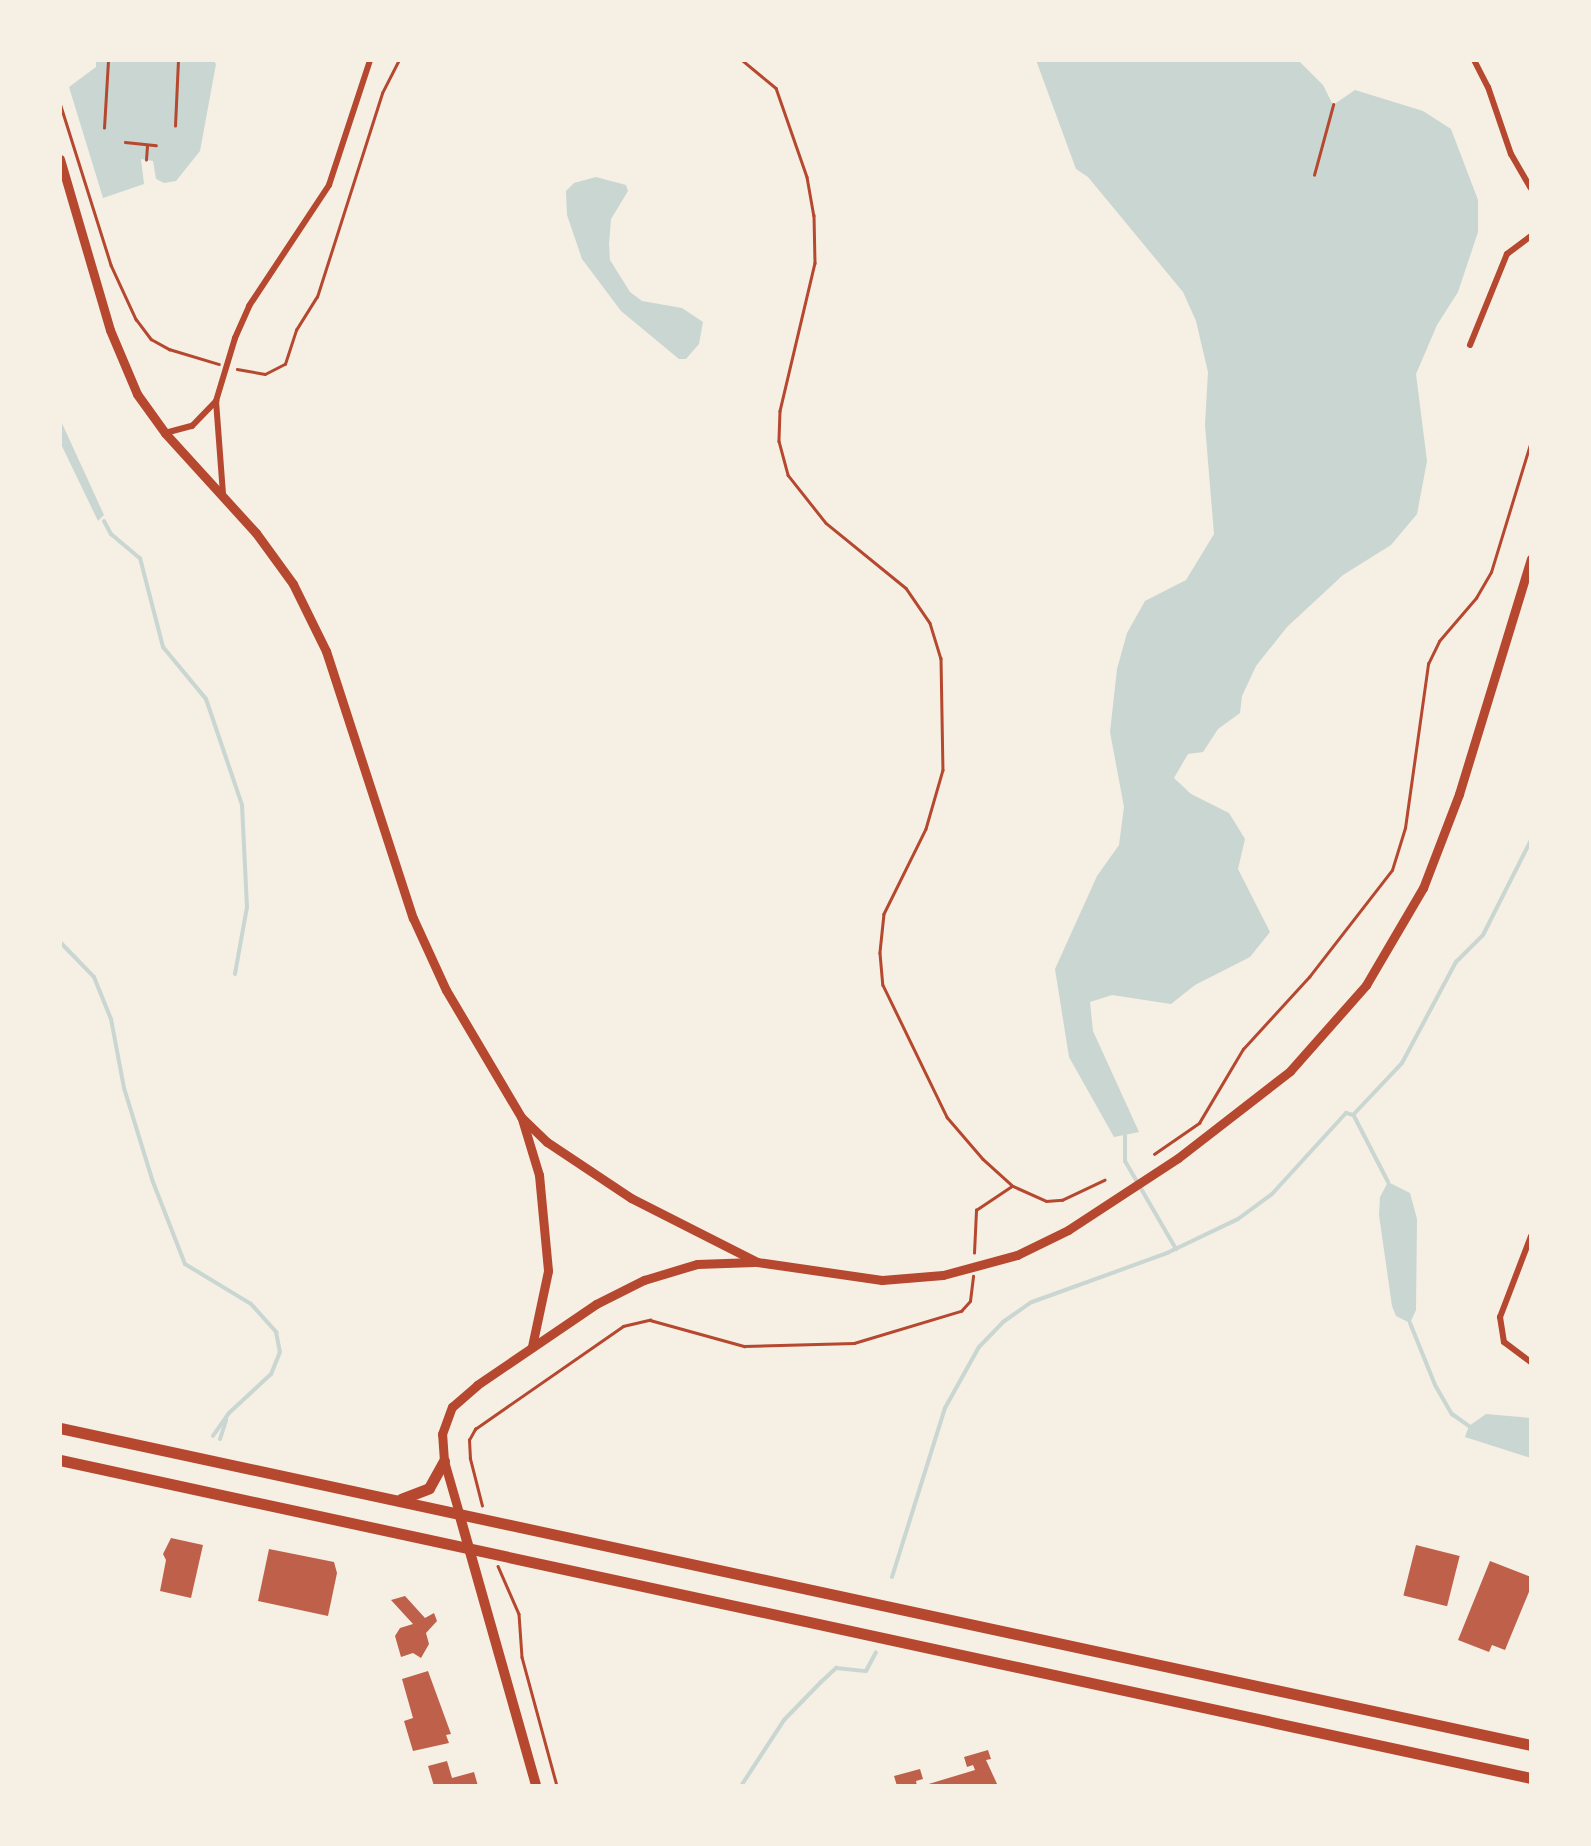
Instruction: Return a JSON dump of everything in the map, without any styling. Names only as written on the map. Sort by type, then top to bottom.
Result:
[{"type":"highway","points":[[60,1428],[1531,1745]]},
{"type":"highway","points":[[60,1460],[1531,1778]]},
{"type":"highway","points":[[397,1500],[429,1488],[444,1462]]},
{"type":"main road","points":[[459,1513],[536,1786]]},
{"type":"street","points":[[224,501],[216,401],[249,306],[329,185],[370,60]]},
{"type":"street","points":[[1474,60],[1511,154],[1531,188]]},
{"type":"street","points":[[60,159],[110,330],[138,394],[165,433],[256,533],[293,584],[326,650],[413,918],[446,990],[522,1117],[540,1175],[548,1271],[532,1346]]},
{"type":"street","points":[[1470,345],[1508,254],[1531,236]]},
{"type":"street","points":[[165,433],[192,426],[216,401]]},
{"type":"street","points":[[459,1513],[444,1462],[442,1434],[452,1407],[532,1346],[644,1280],[697,1264],[757,1262],[882,1280],[943,1275],[992,1264],[1043,1243],[1127,1192],[1290,1071],[1334,1025],[1386,957],[1437,855],[1531,559]]},
{"type":"street","points":[[522,1117],[547,1142],[631,1198],[757,1262]]},
{"type":"street","points":[[1531,1236],[1500,1316],[1504,1342],[1531,1362]]},
{"type":"path","points":[[104,128],[108,60]]},
{"type":"path","points":[[175,126],[178,60]]},
{"type":"path","points":[[241,370],[272,373],[290,355],[296,330],[317,297],[382,93],[400,60]]},
{"type":"path","points":[[742,60],[776,88],[807,177],[814,215],[815,263],[780,411],[779,441],[788,475],[826,523],[906,588],[930,623],[941,658],[943,770],[926,829],[884,914],[880,953],[883,985],[947,1116],[983,1159],[1013,1186],[1055,1202],[1104,1180]]},
{"type":"path","points":[[60,103],[111,265],[136,319],[151,339],[213,362]]},
{"type":"path","points":[[1314,175],[1332,105]]},
{"type":"path","points":[[125,142],[156,145]]},
{"type":"path","points":[[146,144],[146,160]]},
{"type":"path","points":[[1154,1154],[1199,1123],[1243,1049],[1308,977],[1392,870],[1405,828],[1428,664],[1439,641],[1476,598],[1491,572],[1531,441]]},
{"type":"path","points":[[974,1254],[976,1210],[1013,1186]]},
{"type":"path","points":[[486,1519],[469,1440],[474,1429],[595,1343],[636,1322],[674,1325],[744,1346],[854,1343],[961,1311],[970,1301],[973,1282]]},
{"type":"path","points":[[495,1554],[519,1614],[522,1657],[557,1786]]},
{"type":"shaded area","points":[[96,60],[213,60],[216,64],[200,151],[176,181],[164,183],[156,179],[153,161],[141,159],[144,184],[103,198],[69,87],[96,67]]},
{"type":"shaded area","points":[[1036,60],[1298,60],[1323,85],[1333,105],[1355,90],[1423,111],[1451,129],[1478,200],[1478,232],[1458,292],[1437,325],[1416,374],[1427,461],[1417,514],[1391,545],[1343,575],[1287,627],[1256,666],[1242,696],[1240,713],[1218,729],[1203,752],[1188,754],[1174,778],[1191,794],[1229,813],[1245,839],[1238,869],[1270,932],[1250,957],[1195,985],[1171,1004],[1112,995],[1090,1002],[1093,1031],[1139,1132],[1114,1137],[1069,1057],[1055,969],[1097,876],[1119,845],[1124,807],[1110,732],[1117,669],[1127,633],[1145,601],[1186,580],[1214,534],[1205,425],[1208,372],[1196,321],[1183,292],[1088,177],[1076,169]]},
{"type":"shaded area","points":[[596,177],[626,185],[628,191],[611,219],[609,244],[610,260],[630,292],[642,301],[682,308],[703,322],[699,344],[686,359],[679,359],[621,311],[582,259],[567,215],[566,191],[574,183]]},
{"type":"shaded area","points":[[60,419],[104,515],[98,521],[60,442]]},
{"type":"shaded area","points":[[1388,1182],[1410,1193],[1417,1219],[1416,1310],[1410,1323],[1396,1316],[1392,1306],[1379,1215],[1380,1197]]},
{"type":"shaded area","points":[[1486,1414],[1531,1418],[1531,1458],[1465,1437],[1469,1426]]},
{"type":"building","points":[[171,1538],[203,1545],[191,1598],[160,1591],[166,1560],[163,1554]]},
{"type":"building","points":[[1416,1545],[1460,1556],[1447,1606],[1403,1595]]},
{"type":"building","points":[[269,1549],[334,1562],[337,1573],[328,1616],[258,1601]]},
{"type":"building","points":[[1490,1561],[1531,1577],[1531,1587],[1505,1650],[1492,1645],[1489,1652],[1458,1640]]},
{"type":"building","points":[[405,1596],[425,1618],[434,1613],[437,1621],[426,1633],[429,1644],[421,1658],[413,1653],[401,1657],[395,1636],[400,1628],[413,1624],[391,1600]]},
{"type":"building","points":[[428,1671],[451,1734],[446,1735],[449,1743],[413,1751],[404,1721],[413,1718],[402,1679]]},
{"type":"building","points":[[988,1750],[991,1759],[986,1760],[998,1786],[922,1786],[975,1770],[973,1765],[967,1767],[964,1757]]},
{"type":"building","points":[[447,1761],[452,1778],[474,1772],[478,1786],[434,1786],[428,1766]]},
{"type":"building","points":[[920,1769],[923,1779],[916,1781],[917,1786],[897,1786],[894,1776]]},
{"type":"waterway","points":[[104,521],[111,534],[140,558],[163,647],[206,699],[242,805],[247,907],[235,974]]},
{"type":"waterway","points":[[892,1577],[945,1408],[979,1347],[1003,1322],[1032,1302],[1167,1253],[1238,1219],[1272,1194],[1346,1113],[1353,1115],[1402,1063],[1456,962],[1483,935],[1531,840]]},
{"type":"waterway","points":[[60,942],[94,977],[111,1019],[124,1088],[153,1182],[185,1264],[251,1304],[276,1332],[280,1352],[271,1374],[229,1413],[213,1436]]},
{"type":"waterway","points":[[1354,1116],[1388,1182]]},
{"type":"waterway","points":[[1125,1135],[1125,1161],[1176,1249]]},
{"type":"waterway","points":[[1410,1323],[1435,1385],[1452,1414],[1469,1426]]},
{"type":"waterway","points":[[220,1439],[226,1420]]},
{"type":"waterway","points":[[741,1786],[784,1720],[821,1682],[836,1668],[866,1671],[876,1652]]}]
